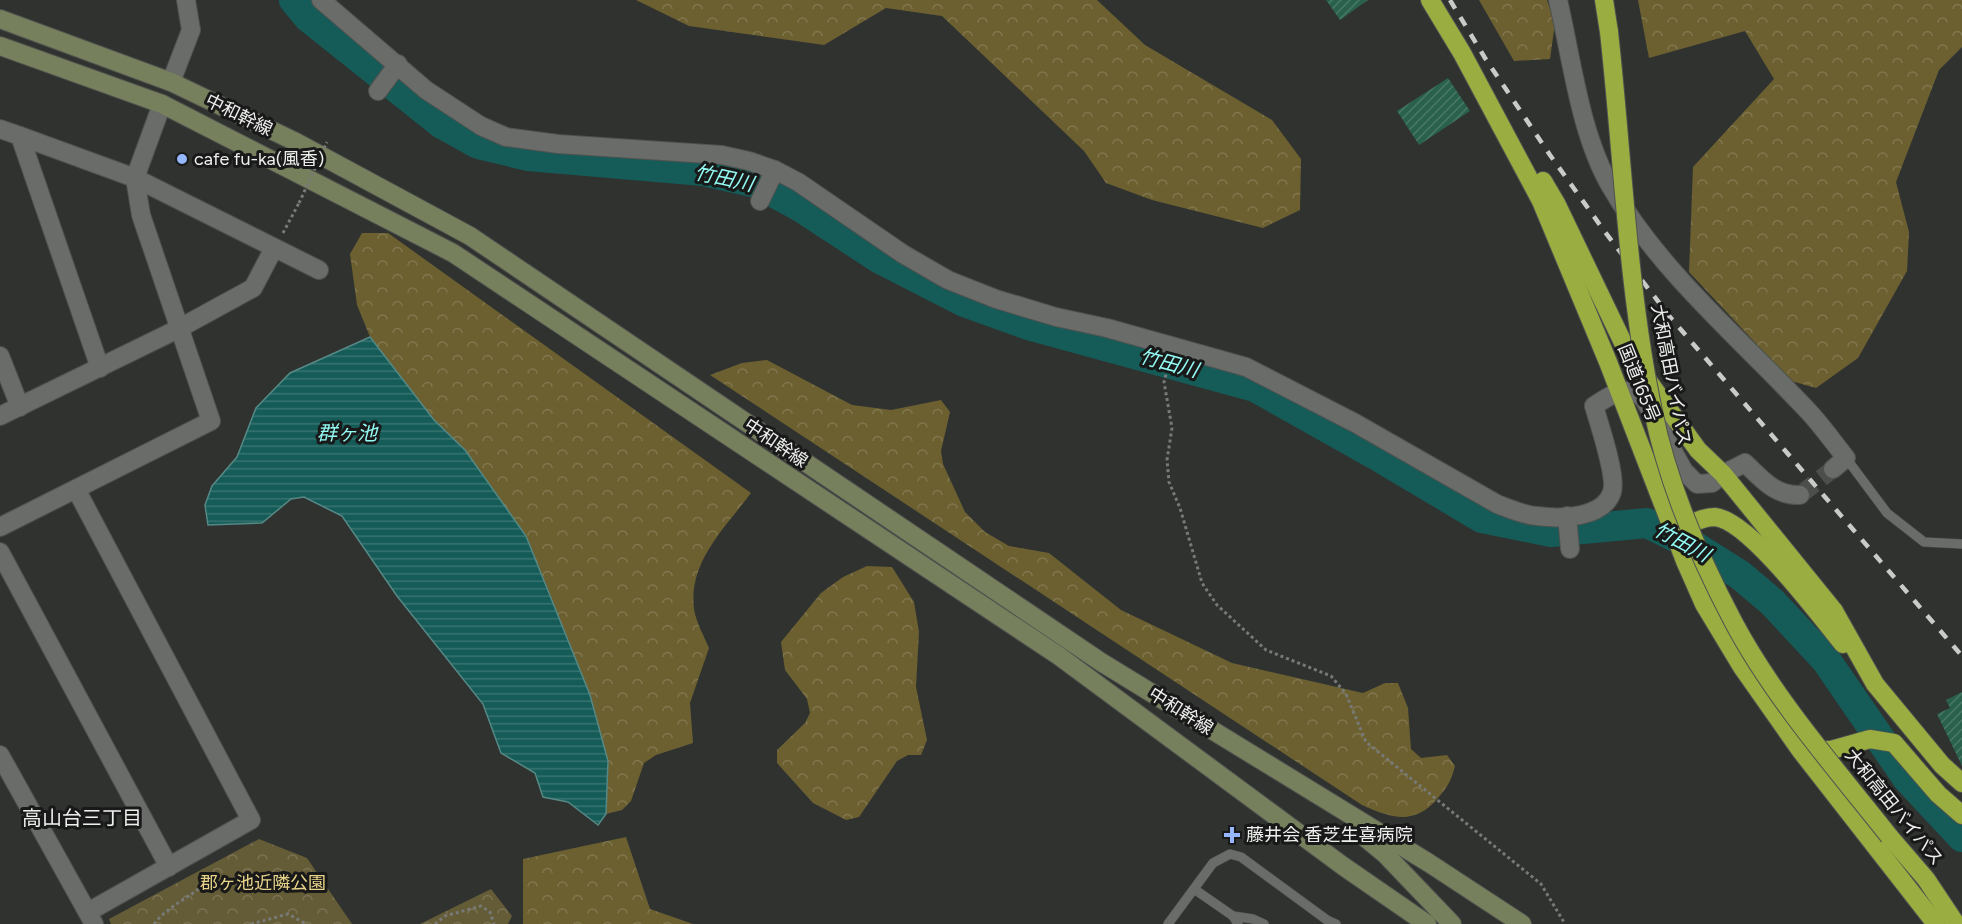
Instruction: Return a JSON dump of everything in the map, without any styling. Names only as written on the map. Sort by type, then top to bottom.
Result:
[{"type":"highway","name":"国道165号","points":[[1430,0],[1462,53],[1508,121],[1556,203],[1628,353],[1698,450],[1723,474],[1834,611],[1875,684],[1942,765],[1962,783]]},
{"type":"highway","name":"大和高田バイパス","points":[[1604,0],[1619,122],[1631,279],[1653,412],[1668,466],[1709,572],[1740,633],[1761,667],[1803,726],[1889,836],[1926,879],[1956,924]]},
{"type":"highway","name":"国道165号","points":[[1462,53],[1541,201],[1620,391],[1684,561],[1704,604],[1742,668],[1801,751],[1936,924]]},
{"type":"highway","points":[[1684,561],[1684,533],[1691,524],[1701,519],[1716,517],[1731,523],[1768,554],[1875,684]]},
{"type":"highway","points":[[1801,751],[1831,750],[1870,740],[1894,743],[1938,794],[1962,814]]},
{"type":"highway","points":[[1926,879],[1962,910]]},
{"type":"main road","name":"中和幹線","points":[[0,19],[171,82],[294,141],[470,236],[1101,662],[1429,863],[1522,924]]},
{"type":"main road","name":"中和幹線","points":[[0,45],[162,104],[453,253],[1059,656],[1343,866],[1427,924]]},
{"type":"main road","points":[[1338,808],[1352,827],[1386,854],[1452,924]]},
{"type":"street","points":[[171,82],[191,30],[186,0]]},
{"type":"street","points":[[321,0],[426,90],[481,126],[506,137],[558,144],[722,155],[775,170],[798,182],[903,254],[948,280],[996,299],[1036,311],[1107,328],[1246,367],[1355,423],[1497,504],[1535,516],[1583,514],[1603,506],[1612,493],[1613,478],[1594,406],[1620,391],[1636,392],[1644,399],[1684,471],[1697,483],[1712,483],[1723,474],[1745,463],[1772,489],[1787,495],[1800,495]]},
{"type":"street","points":[[1558,0],[1593,147],[1610,186],[1652,249],[1811,414],[1839,464]]},
{"type":"street","points":[[378,91],[398,64]]},
{"type":"street","points":[[0,527],[211,421],[141,215],[135,178],[162,104]]},
{"type":"street","points":[[0,129],[135,178],[319,270]]},
{"type":"street","points":[[20,136],[100,368]]},
{"type":"street","points":[[760,201],[775,170]]},
{"type":"street","points":[[0,416],[178,329],[253,288],[274,248]]},
{"type":"street","points":[[0,356],[20,407]]},
{"type":"street","points":[[0,755],[91,918],[169,867],[251,820],[76,489]]},
{"type":"street","points":[[1567,516],[1570,549]]},
{"type":"street","points":[[0,552],[169,867]]},
{"type":"lane","points":[[1839,464],[1887,513],[1924,542],[1962,544]]},
{"type":"lane","points":[[1168,924],[1213,863],[1230,854],[1241,857],[1327,920],[1336,924]]},
{"type":"lane","points":[[1194,889],[1235,920],[1253,919],[1264,924]]},
{"type":"path","points":[[274,248],[299,203],[327,142]]},
{"type":"path","points":[[1164,382],[1172,428],[1167,460],[1169,482],[1180,508],[1202,583],[1216,605],[1266,650],[1331,676],[1346,694],[1366,742],[1541,884],[1565,924]]},
{"type":"path","points":[[154,924],[164,911],[193,895],[206,883]]},
{"type":"path","points":[[435,924],[445,916],[482,906],[490,912],[494,924]]},
{"type":"path","points":[[251,924],[288,914],[306,924]]},
{"type":"green space","points":[[636,0],[1097,0],[1145,45],[1272,120],[1301,159],[1300,210],[1263,228],[1152,200],[1106,183],[1084,151],[942,16],[886,8],[824,45],[689,26]]},
{"type":"green space","points":[[1479,0],[1547,0],[1555,23],[1550,59],[1514,61]]},
{"type":"green space","points":[[1638,0],[1962,0],[1962,47],[1939,70],[1896,182],[1909,232],[1907,271],[1858,358],[1816,388],[1791,381],[1689,272],[1693,167],[1774,79],[1745,31],[1649,58]]},
{"type":"green space","points":[[362,233],[388,233],[751,493],[710,546],[697,576],[694,609],[709,648],[690,703],[693,743],[656,755],[644,763],[631,801],[622,810],[606,814],[608,761],[465,450],[434,420],[370,337],[357,305],[350,254]]},
{"type":"green space","points":[[767,360],[852,405],[891,410],[941,400],[950,412],[941,451],[943,464],[965,512],[985,532],[1009,546],[1049,553],[1121,610],[1232,663],[1363,693],[1385,683],[1398,683],[1408,708],[1411,749],[1421,758],[1447,755],[1455,766],[1447,787],[1429,807],[1411,816],[1393,816],[1362,805],[710,375],[742,363]]},
{"type":"green space","points":[[867,566],[892,567],[914,602],[919,632],[916,687],[927,740],[921,755],[908,755],[897,761],[859,817],[846,820],[813,803],[777,763],[777,750],[805,723],[810,713],[807,699],[785,670],[781,642],[821,593],[843,577]]},
{"type":"green space","points":[[626,837],[650,909],[693,924],[523,924],[523,859]]},
{"type":"green space","name":"郡ヶ池近隣公園","points":[[259,839],[307,858],[352,924],[111,924],[109,919]]},
{"type":"green space","points":[[491,889],[512,916],[508,924],[420,924]]},
{"type":"water","name":"群ヶ池","points":[[370,337],[434,420],[465,450],[526,536],[590,695],[608,761],[606,814],[598,825],[568,802],[543,797],[535,773],[501,753],[483,704],[397,596],[342,516],[304,497],[291,499],[262,523],[208,525],[205,505],[212,486],[237,457],[256,408],[290,373]]},
{"type":"building","points":[[1326,0],[1368,0],[1340,20]]},
{"type":"building","points":[[1448,78],[1470,111],[1419,145],[1397,111]]},
{"type":"building","points":[[1962,692],[1962,766],[1937,714],[1950,708],[1946,700]]},
{"type":"waterway","name":"竹田川","points":[[294,0],[308,17],[442,124],[478,144],[528,156],[703,171],[757,183],[802,208],[880,259],[964,302],[1028,325],[1255,387],[1482,518],[1551,532],[1647,523],[1694,546],[1740,575],[1772,602],[1826,660],[1907,778],[1962,837]]},
{"type":"tunnel","points":[[1800,495],[1833,469]]},
{"type":"railway","points":[[1450,0],[1485,58],[1550,155],[1670,317],[1962,656]]},
{"type":"place","name":"cafe fu-ka(風香)","points":[[182,159]]},
{"type":"place","name":"藤井会 香芝生喜病院","points":[[1232,835]]},
{"type":"district","name":"高山台三丁目","points":[[82,818]]}]
